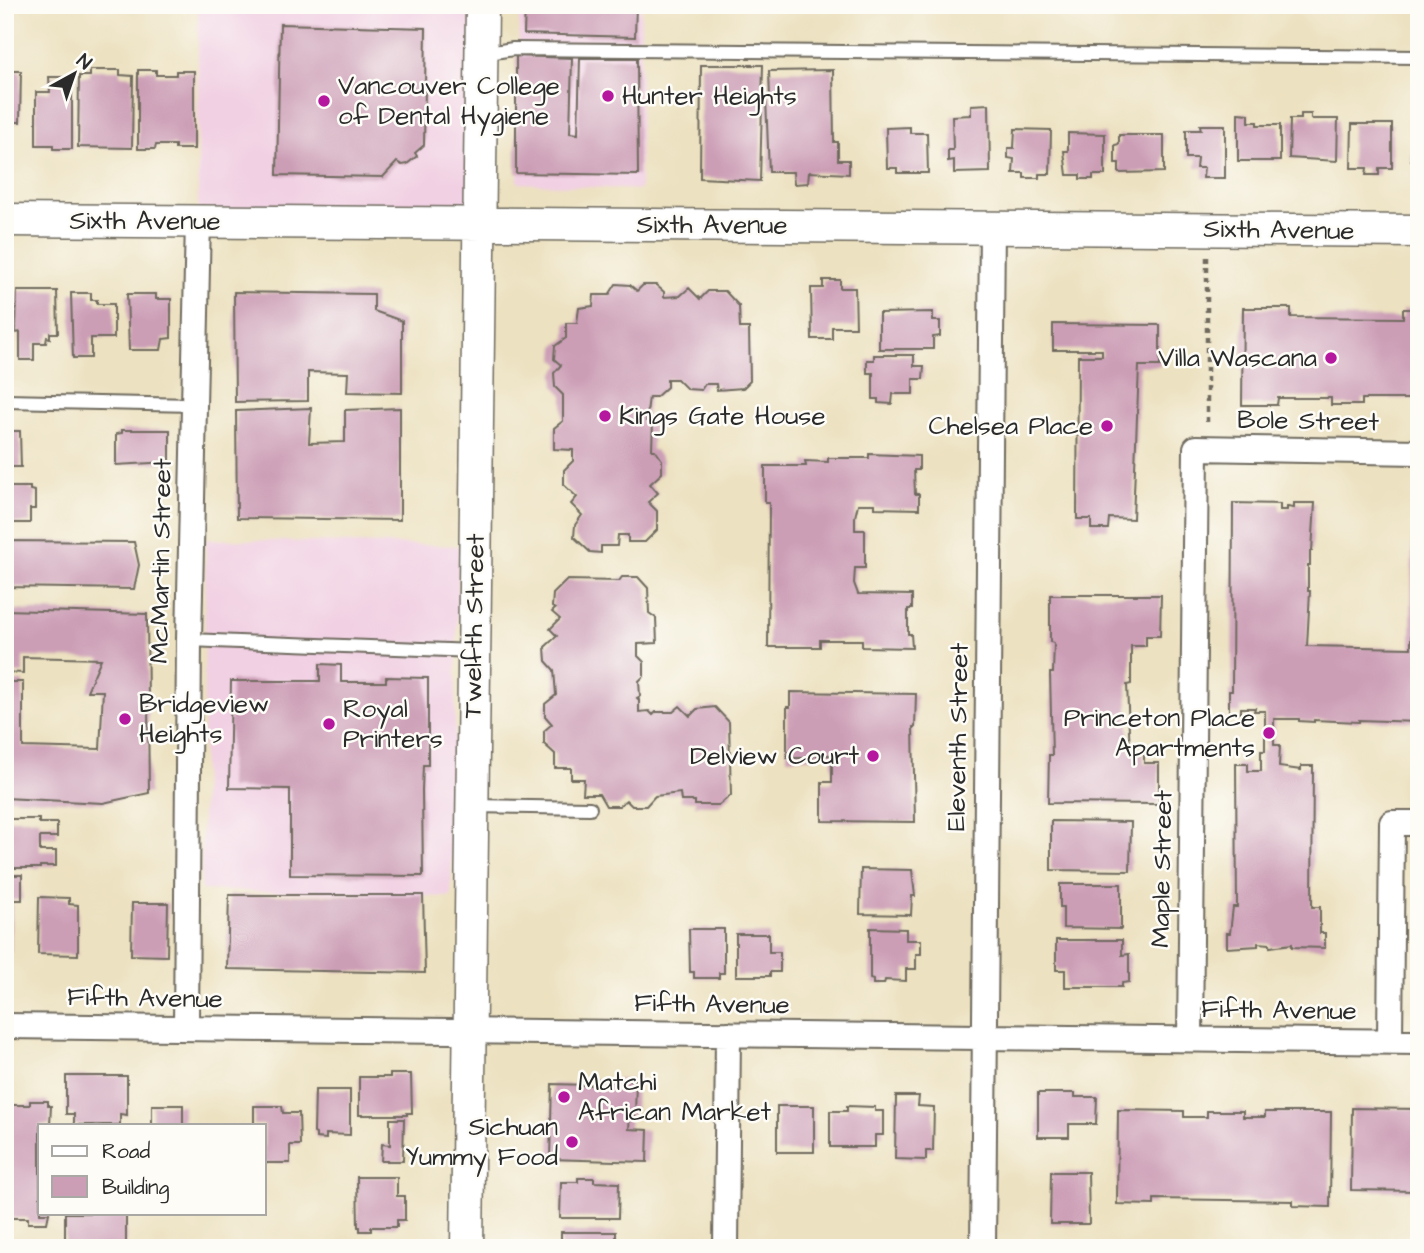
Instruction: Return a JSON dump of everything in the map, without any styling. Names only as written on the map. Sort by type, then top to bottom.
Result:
[{"type":"street","name":"Twelfth Street","points":[[467,1248],[482,5]]},
{"type":"street","name":"Sixth Avenue","points":[[5,220],[1419,231]]},
{"type":"street","name":"McMartin Street","points":[[186,1028],[188,640],[198,220]]},
{"type":"street","name":"Eleventh Street","points":[[982,1248],[992,226]]},
{"type":"street","name":"Bole Street","points":[[1202,449],[1419,452]]},
{"type":"street","name":"Maple Street","points":[[1190,1039],[1202,449]]},
{"type":"street","points":[[1390,1041],[1392,823],[1419,822]]},
{"type":"street","name":"Fifth Avenue","points":[[5,1026],[1419,1042]]},
{"type":"street","points":[[726,1248],[728,1034]]},
{"type":"lane","points":[[482,54],[513,48],[1419,57]]},
{"type":"lane","points":[[5,401],[194,405]]},
{"type":"lane","points":[[188,640],[474,652]]},
{"type":"lane","points":[[472,806],[590,808]]},
{"type":"path","points":[[1202,449],[1207,257]]},
{"type":"shaded area","points":[[198,5],[482,5],[479,223],[198,220]]},
{"type":"shaded area","points":[[519,5],[641,5],[640,190],[518,183]]},
{"type":"shaded area","points":[[206,539],[459,546],[451,897],[201,890]]},
{"type":"building","points":[[525,5],[636,5],[635,37],[524,34]]},
{"type":"building","name":"Vancouver College of Dental Hygiene","points":[[280,24],[426,28],[424,145],[415,153],[417,156],[407,164],[397,162],[383,177],[277,175]]},
{"type":"building","name":"Hunter Heights","points":[[516,56],[572,58],[570,133],[578,134],[580,58],[637,58],[638,175],[516,173]]},
{"type":"building","points":[[701,65],[763,65],[760,181],[700,178]]},
{"type":"building","points":[[90,70],[120,70],[120,75],[133,76],[132,148],[78,147],[79,76],[90,76]]},
{"type":"building","points":[[138,70],[156,70],[156,75],[194,71],[194,149],[156,145],[155,149],[138,149]]},
{"type":"building","points":[[833,70],[834,142],[838,142],[838,160],[849,160],[849,174],[809,172],[808,183],[794,184],[793,172],[769,172],[766,98],[770,98],[769,71]]},
{"type":"building","points":[[5,71],[21,71],[20,122],[14,122],[13,130],[5,130]]},
{"type":"building","points":[[49,77],[72,77],[72,149],[36,145],[36,92],[50,92]]},
{"type":"building","points":[[989,104],[990,172],[954,173],[954,160],[948,161],[948,150],[953,150],[952,116],[971,115],[971,105]]},
{"type":"building","points":[[1238,113],[1249,114],[1249,122],[1257,122],[1257,125],[1280,125],[1280,161],[1238,161]]},
{"type":"building","points":[[1301,114],[1311,114],[1311,119],[1338,119],[1337,161],[1289,158],[1290,119],[1301,119]]},
{"type":"building","points":[[1352,124],[1392,124],[1392,168],[1379,168],[1379,175],[1366,175],[1367,168],[1351,168]]},
{"type":"building","points":[[1200,125],[1225,125],[1225,178],[1203,178],[1204,168],[1196,168],[1197,158],[1186,158],[1186,130],[1201,130]]},
{"type":"building","points":[[910,127],[910,133],[927,133],[928,173],[897,173],[897,168],[887,168],[886,128]]},
{"type":"building","points":[[1015,129],[1051,130],[1050,174],[1039,174],[1039,178],[1024,178],[1024,173],[1013,173],[1014,159],[1008,158],[1008,148],[1014,148]]},
{"type":"building","points":[[1413,132],[1419,132],[1419,160],[1411,160]]},
{"type":"building","points":[[1068,133],[1105,134],[1105,175],[1080,179],[1080,175],[1067,175],[1064,151],[1068,151]]},
{"type":"building","points":[[1119,135],[1164,135],[1164,172],[1119,173],[1119,163],[1115,163],[1115,145],[1119,144]]},
{"type":"building","points":[[823,280],[840,280],[840,288],[855,288],[856,327],[832,327],[832,339],[812,339],[811,288],[823,288]]},
{"type":"building","name":"Kings Gate House","points":[[616,284],[630,285],[637,291],[643,285],[656,285],[664,292],[664,297],[680,296],[689,288],[700,299],[708,291],[725,291],[739,306],[740,328],[749,328],[750,381],[743,388],[717,390],[716,384],[705,384],[701,390],[687,389],[677,379],[667,379],[667,387],[656,397],[649,397],[646,421],[653,421],[652,450],[655,450],[662,460],[662,473],[650,484],[658,493],[648,502],[657,511],[657,530],[645,542],[628,542],[628,535],[618,535],[617,546],[601,546],[601,553],[590,552],[574,537],[575,525],[582,515],[571,504],[577,497],[564,485],[564,470],[573,461],[573,450],[554,449],[554,428],[563,421],[563,395],[555,387],[554,373],[561,365],[554,359],[555,346],[566,338],[566,323],[577,323],[579,308],[593,306],[594,295],[609,295]]},
{"type":"building","points":[[17,291],[57,291],[58,333],[50,333],[46,343],[34,343],[34,360],[20,360],[20,332],[16,333]]},
{"type":"building","points":[[234,292],[374,294],[374,311],[402,321],[402,393],[347,392],[348,373],[308,372],[308,401],[235,402]]},
{"type":"building","points":[[71,293],[91,293],[91,300],[97,300],[97,304],[114,304],[114,338],[91,338],[91,358],[73,358]]},
{"type":"building","points":[[127,294],[156,294],[156,299],[171,299],[171,338],[163,339],[161,350],[129,350]]},
{"type":"building","name":"Villa Wascana","points":[[1243,308],[1291,308],[1291,317],[1403,318],[1403,309],[1419,309],[1419,406],[1415,406],[1415,399],[1362,399],[1362,405],[1331,405],[1331,398],[1278,398],[1277,405],[1242,405]]},
{"type":"building","points":[[933,312],[933,321],[940,321],[940,336],[933,337],[933,349],[879,349],[879,313]]},
{"type":"building","name":"Chelsea Place","points":[[1053,324],[1160,325],[1160,366],[1139,366],[1133,519],[1109,518],[1108,529],[1091,529],[1091,519],[1077,519],[1078,356],[1102,356],[1102,350],[1053,350]]},
{"type":"building","points":[[874,355],[914,355],[914,366],[924,366],[923,379],[913,379],[913,394],[893,394],[892,404],[878,403],[878,399],[873,399],[873,373],[867,373],[867,360],[874,360]]},
{"type":"building","points":[[311,408],[309,443],[345,442],[345,410],[400,408],[400,520],[237,518],[236,411]]},
{"type":"building","points":[[122,430],[170,430],[170,462],[116,465],[116,434],[122,433]]},
{"type":"building","points":[[5,431],[20,431],[21,467],[5,467]]},
{"type":"building","points":[[869,454],[919,456],[919,470],[914,470],[919,509],[875,508],[875,504],[858,504],[855,517],[855,530],[865,530],[865,568],[855,568],[854,583],[858,594],[912,595],[912,609],[908,609],[908,634],[911,634],[912,648],[862,647],[862,640],[820,640],[820,647],[768,647],[769,503],[765,503],[765,466],[806,466],[805,461],[869,458]]},
{"type":"building","points":[[5,487],[30,487],[30,490],[35,491],[35,509],[30,509],[30,523],[5,523]]},
{"type":"building","name":"Princeton Place Apartments","points":[[1233,503],[1280,504],[1280,510],[1287,510],[1287,507],[1294,508],[1294,503],[1315,503],[1312,551],[1308,565],[1310,591],[1307,646],[1411,648],[1412,535],[1419,535],[1419,722],[1314,722],[1274,719],[1274,745],[1280,745],[1279,767],[1301,770],[1301,766],[1313,766],[1312,907],[1320,907],[1320,933],[1325,933],[1325,948],[1292,947],[1292,944],[1270,947],[1270,944],[1258,943],[1258,946],[1227,948],[1227,933],[1230,933],[1233,907],[1237,907],[1236,764],[1248,764],[1248,771],[1261,771],[1261,751],[1265,751],[1265,711],[1241,708],[1241,713],[1229,712],[1229,691],[1232,691]]},
{"type":"building","points":[[5,541],[134,542],[139,565],[134,589],[5,587]]},
{"type":"building","points":[[622,577],[638,577],[648,588],[649,613],[656,618],[657,643],[638,644],[638,656],[644,662],[644,676],[639,681],[640,696],[637,698],[639,712],[649,711],[653,715],[656,712],[673,712],[680,706],[690,716],[697,709],[715,707],[729,722],[731,795],[719,805],[695,805],[695,801],[681,801],[680,793],[655,796],[646,806],[632,806],[626,800],[619,806],[606,806],[599,794],[583,794],[584,779],[571,779],[571,768],[555,768],[555,754],[544,744],[544,731],[552,724],[545,716],[545,704],[556,695],[554,670],[546,661],[545,647],[557,636],[550,629],[560,619],[552,612],[555,609],[552,607],[553,594],[567,580],[619,581]]},
{"type":"building","points":[[1050,595],[1161,595],[1160,636],[1146,636],[1146,646],[1131,646],[1131,684],[1127,685],[1130,753],[1144,753],[1144,763],[1159,763],[1159,804],[1048,803],[1049,755],[1052,755],[1050,673],[1053,673],[1054,643],[1050,642]]},
{"type":"building","name":"Bridgeview Heights","points":[[5,610],[147,614],[149,793],[103,803],[5,798],[5,682],[23,682],[23,747],[100,749],[103,691],[87,691],[101,659],[23,657],[23,673],[5,672]]},
{"type":"building","name":"Royal Printers","points":[[320,664],[341,665],[341,682],[386,682],[386,677],[428,678],[428,765],[423,765],[422,790],[423,876],[290,875],[290,789],[229,788],[231,681],[320,681]]},
{"type":"building","name":"Delview Court","points":[[790,692],[916,694],[913,727],[915,822],[822,821],[822,782],[832,782],[832,755],[787,758],[787,707],[790,707]]},
{"type":"building","points":[[5,819],[39,819],[39,823],[57,823],[57,837],[40,837],[40,851],[56,851],[56,866],[5,868]]},
{"type":"building","points":[[1051,821],[1131,822],[1130,871],[1051,870]]},
{"type":"building","points":[[861,869],[912,870],[915,896],[912,896],[911,915],[860,914]]},
{"type":"building","points":[[6,875],[22,875],[22,900],[12,900],[11,953],[5,953]]},
{"type":"building","points":[[1060,884],[1121,884],[1121,929],[1063,928]]},
{"type":"building","points":[[229,895],[423,895],[425,973],[227,969]]},
{"type":"building","points":[[39,897],[69,898],[69,904],[78,905],[78,955],[38,954]]},
{"type":"building","points":[[132,903],[168,903],[167,956],[131,955]]},
{"type":"building","points":[[870,928],[906,929],[906,940],[921,940],[921,954],[916,954],[916,969],[906,969],[906,981],[885,980],[884,984],[873,984],[870,979]]},
{"type":"building","points":[[689,929],[724,929],[724,973],[719,973],[719,978],[694,978],[694,972],[690,972]]},
{"type":"building","points":[[736,934],[769,934],[769,952],[780,952],[780,972],[770,972],[770,976],[736,976]]},
{"type":"building","points":[[1056,940],[1122,940],[1122,955],[1129,954],[1129,982],[1122,983],[1122,987],[1065,987],[1065,970],[1056,970]]},
{"type":"building","points":[[390,1074],[411,1074],[412,1113],[359,1115],[359,1077],[390,1077]]},
{"type":"building","points":[[66,1076],[127,1076],[127,1115],[120,1114],[120,1124],[74,1124],[74,1114],[66,1114]]},
{"type":"building","points":[[590,1079],[636,1080],[635,1115],[630,1114],[629,1129],[648,1130],[647,1162],[550,1159],[552,1084],[590,1085]]},
{"type":"building","points":[[315,1090],[350,1090],[350,1135],[326,1134],[326,1139],[316,1138]]},
{"type":"building","points":[[1038,1093],[1075,1093],[1075,1097],[1097,1097],[1096,1124],[1069,1124],[1069,1137],[1038,1137]]},
{"type":"building","points":[[896,1096],[919,1096],[918,1106],[934,1107],[933,1151],[926,1151],[926,1160],[895,1159]]},
{"type":"building","points":[[30,1101],[48,1101],[48,1106],[51,1106],[50,1124],[38,1124],[38,1214],[49,1214],[47,1223],[28,1223],[28,1218],[5,1218],[5,1105],[30,1105]]},
{"type":"building","points":[[152,1105],[183,1105],[183,1124],[152,1124]]},
{"type":"building","points":[[254,1106],[282,1106],[283,1113],[299,1113],[300,1145],[290,1145],[290,1163],[266,1163],[266,1124],[254,1124]]},
{"type":"building","points":[[777,1106],[814,1106],[814,1152],[777,1152]]},
{"type":"building","points":[[847,1106],[875,1107],[875,1111],[883,1111],[883,1135],[875,1135],[875,1147],[830,1147],[830,1111],[847,1111]]},
{"type":"building","points":[[1352,1108],[1419,1109],[1419,1191],[1351,1190]]},
{"type":"building","points":[[1118,1110],[1184,1111],[1184,1117],[1207,1117],[1207,1111],[1243,1111],[1243,1117],[1265,1117],[1265,1112],[1331,1112],[1330,1207],[1293,1206],[1293,1201],[1154,1199],[1154,1205],[1117,1204]]},
{"type":"building","points":[[390,1119],[404,1119],[403,1161],[381,1161],[382,1144],[390,1145]]},
{"type":"building","points":[[1051,1172],[1088,1172],[1089,1224],[1050,1224]]},
{"type":"building","points":[[357,1177],[397,1177],[397,1196],[405,1196],[405,1220],[397,1220],[397,1227],[371,1227],[371,1231],[360,1231]]},
{"type":"building","points":[[578,1178],[619,1183],[618,1218],[560,1218],[561,1182],[578,1182]]},
{"type":"building","points":[[65,1214],[126,1214],[126,1248],[65,1248]]},
{"type":"building","points":[[561,1232],[616,1232],[616,1248],[561,1248]]},
{"type":"place","name":"Hunter Heights","points":[[608,96]]},
{"type":"place","name":"Vancouver College of Dental Hygiene","points":[[324,101]]},
{"type":"place","name":"Villa Wascana","points":[[1331,358]]},
{"type":"place","name":"Kings Gate House","points":[[605,416]]},
{"type":"place","name":"Chelsea Place","points":[[1107,426]]},
{"type":"place","name":"Bridgeview Heights","points":[[125,719]]},
{"type":"place","name":"Royal Printers","points":[[329,724]]},
{"type":"place","name":"Princeton Place Apartments","points":[[1269,733]]},
{"type":"place","name":"Delview Court","points":[[873,756]]},
{"type":"place","name":"Matchi African Market","points":[[564,1097]]},
{"type":"place","name":"Sichuan Yummy Food","points":[[572,1142]]}]
